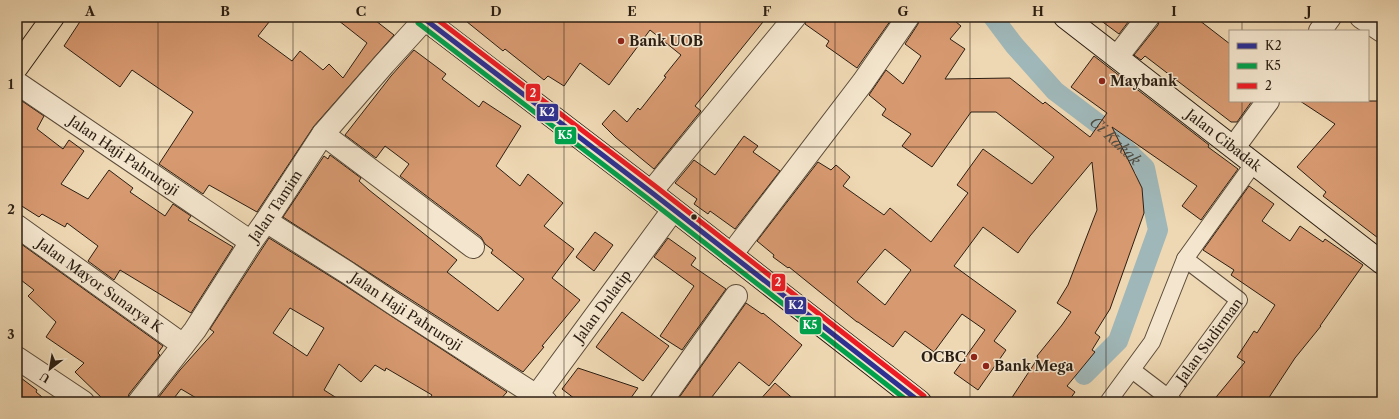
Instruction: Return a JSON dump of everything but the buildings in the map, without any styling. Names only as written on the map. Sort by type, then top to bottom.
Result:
[{"type":"main road","points":[[17,67],[53,17]]},
{"type":"main road","points":[[423,18],[651,192],[920,402]]},
{"type":"street","points":[[651,192],[795,17]]},
{"type":"street","points":[[731,255],[863,82],[908,17]]},
{"type":"street","name":"Jalan Cibadak","points":[[1065,17],[1382,263]]},
{"type":"street","points":[[1117,57],[1148,17]]},
{"type":"street","points":[[1321,30],[1330,17]]},
{"type":"street","points":[[1361,17],[1382,31]]},
{"type":"street","name":"Jalan Tamim","points":[[139,402],[195,330],[251,242],[323,134],[423,18]]},
{"type":"street","name":"Jalan Haji Pahruroji","points":[[17,83],[251,242]]},
{"type":"street","points":[[1234,147],[1267,102]]},
{"type":"street","points":[[323,134],[473,247]]},
{"type":"street","points":[[1108,402],[1152,342],[1185,259],[1254,163]]},
{"type":"street","name":"Jalan Dulatip","points":[[538,400],[673,210]]},
{"type":"street","name":"Jalan Haji Pahruroji","points":[[266,221],[348,273],[538,400]]},
{"type":"street","name":"Jalan Mayor Sunarya K","points":[[17,226],[183,345]]},
{"type":"street","name":"Jalan Sudirman","points":[[1132,370],[1171,400],[1239,300],[1185,259]]},
{"type":"street","points":[[661,402],[736,296]]},
{"type":"street","points":[[17,358],[83,402]]},
{"type":"waterway","name":"Ci Kakak","points":[[993,17],[1014,45],[1055,91],[1100,125],[1145,168],[1158,230],[1118,341],[1084,375]]},
{"type":"transit line","name":"K2","points":[[422,17],[651,192],[920,402]]},
{"type":"transit line","name":"2","points":[[434,17],[655,186],[924,396]]},
{"type":"transit line","name":"K5","points":[[418,23],[647,198],[909,402]]},
{"type":"place","name":"Bank UOB","points":[[621,41]]},
{"type":"place","name":"Maybank","points":[[1102,81]]},
{"type":"place","name":"OCBC","points":[[974,357]]},
{"type":"place","name":"Bank Mega","points":[[986,366]]}]
